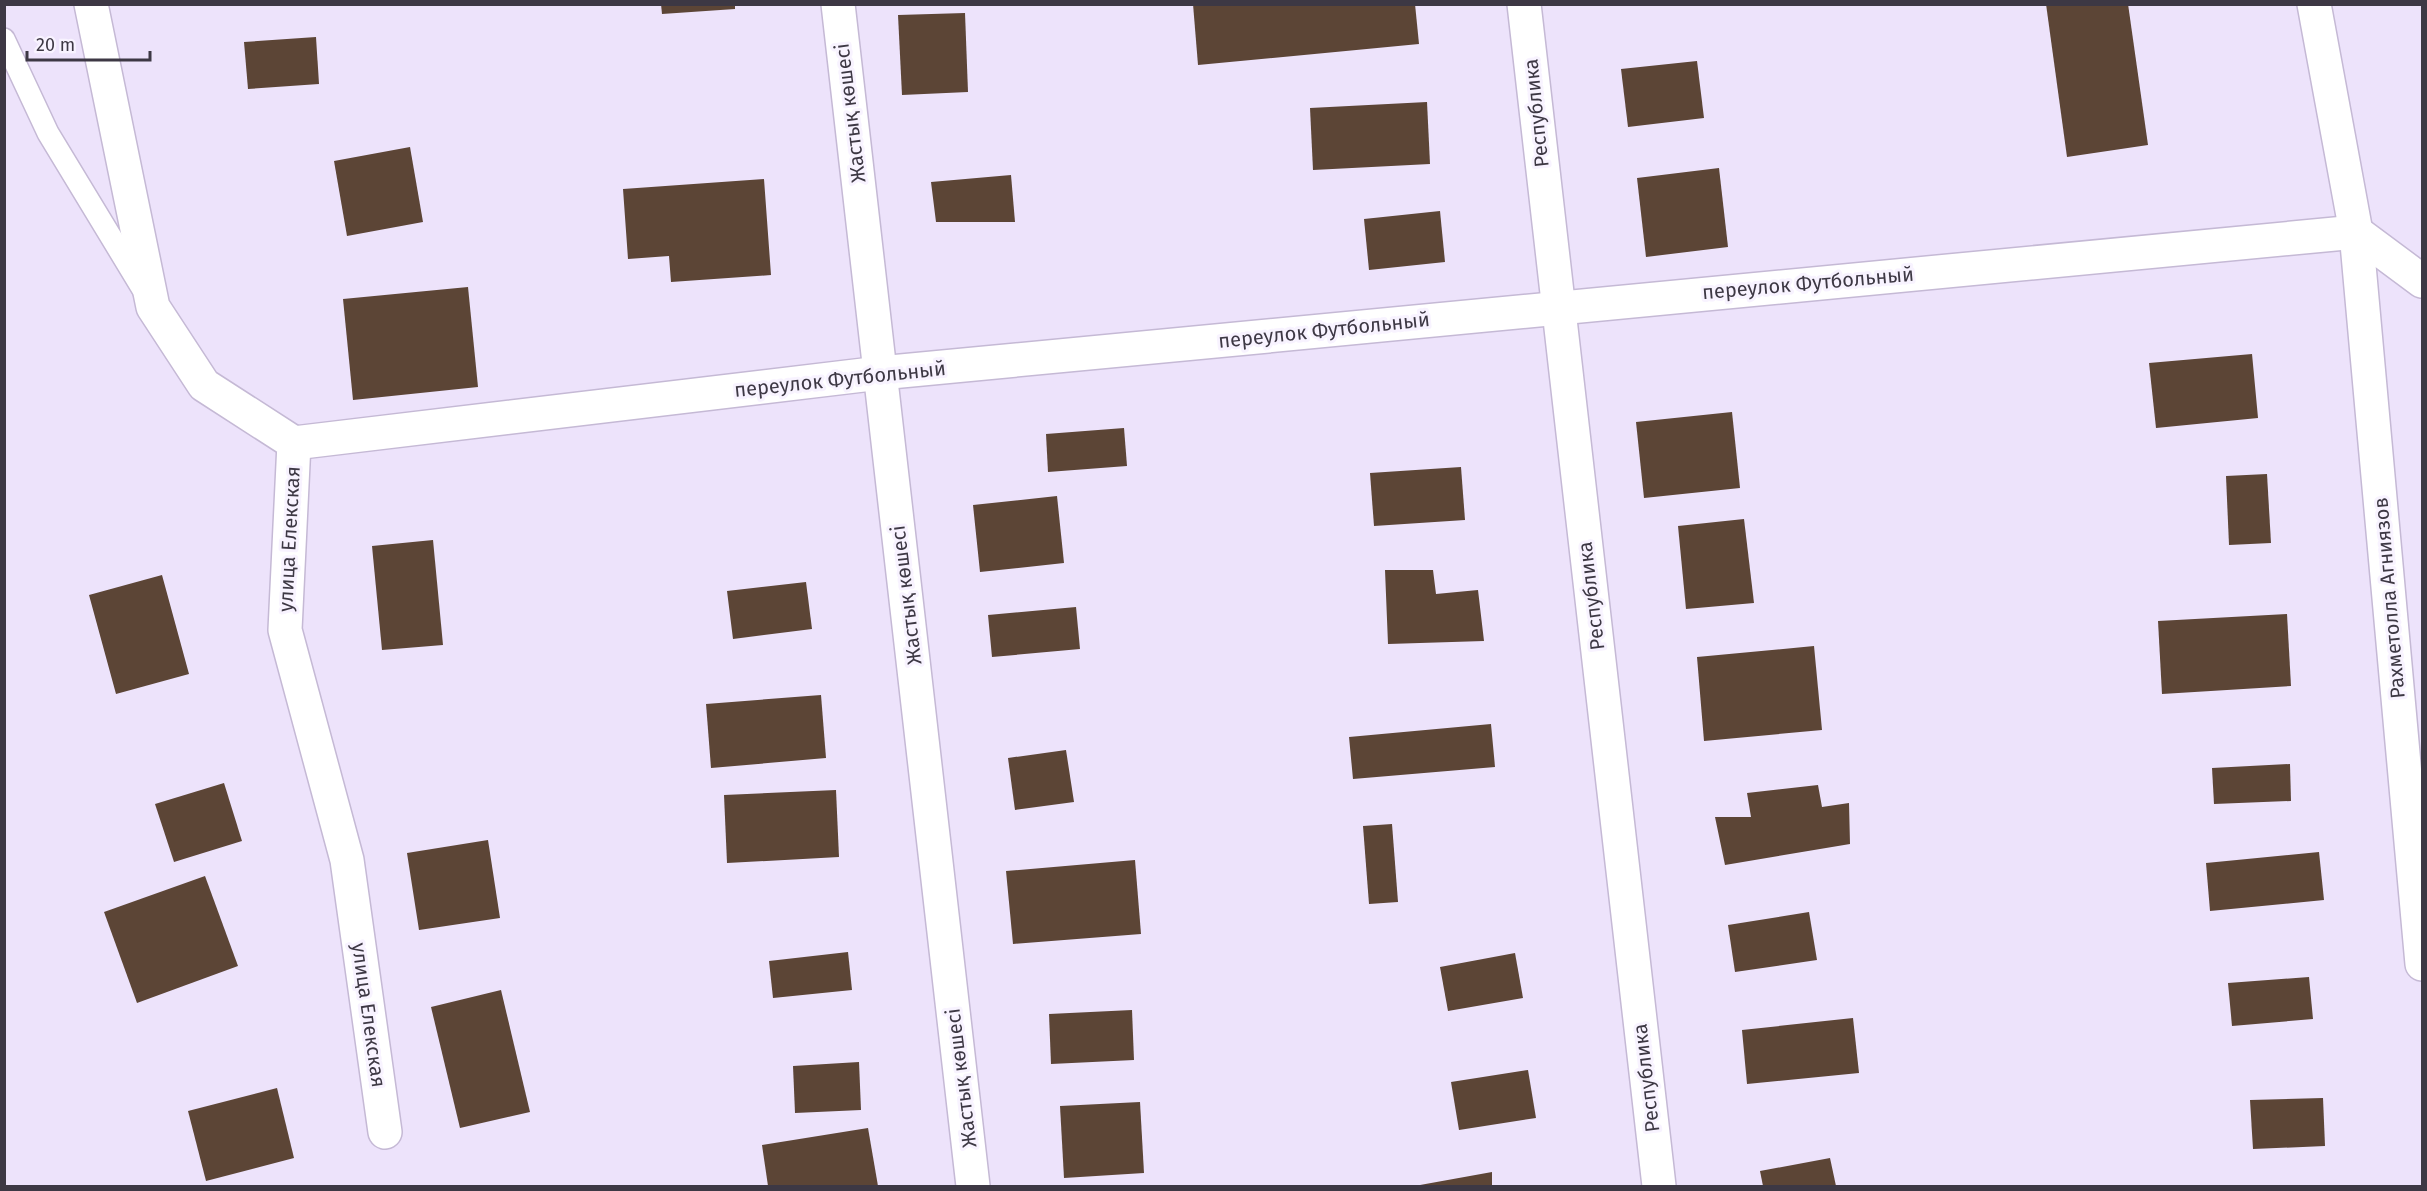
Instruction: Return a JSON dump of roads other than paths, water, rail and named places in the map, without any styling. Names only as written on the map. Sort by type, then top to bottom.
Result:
[{"type":"street","name":"улица Елекская","points":[[91,4],[153,307],[204,385],[294,442],[285,630],[347,860],[385,1132]]},
{"type":"street","name":"Жастық көшесі","points":[[838,4],[974,1186]]},
{"type":"street","name":"Республика","points":[[1524,4],[1659,1186]]},
{"type":"street","name":"Рахметолла Агниязов","points":[[2314,4],[2356,232],[2422,964]]},
{"type":"street","name":"переулок Футбольный","points":[[294,442],[880,374],[1557,307],[2356,232]]},
{"type":"street","points":[[2356,232],[2422,281]]},
{"type":"lane","points":[[4,39],[48,133],[153,307]]}]
